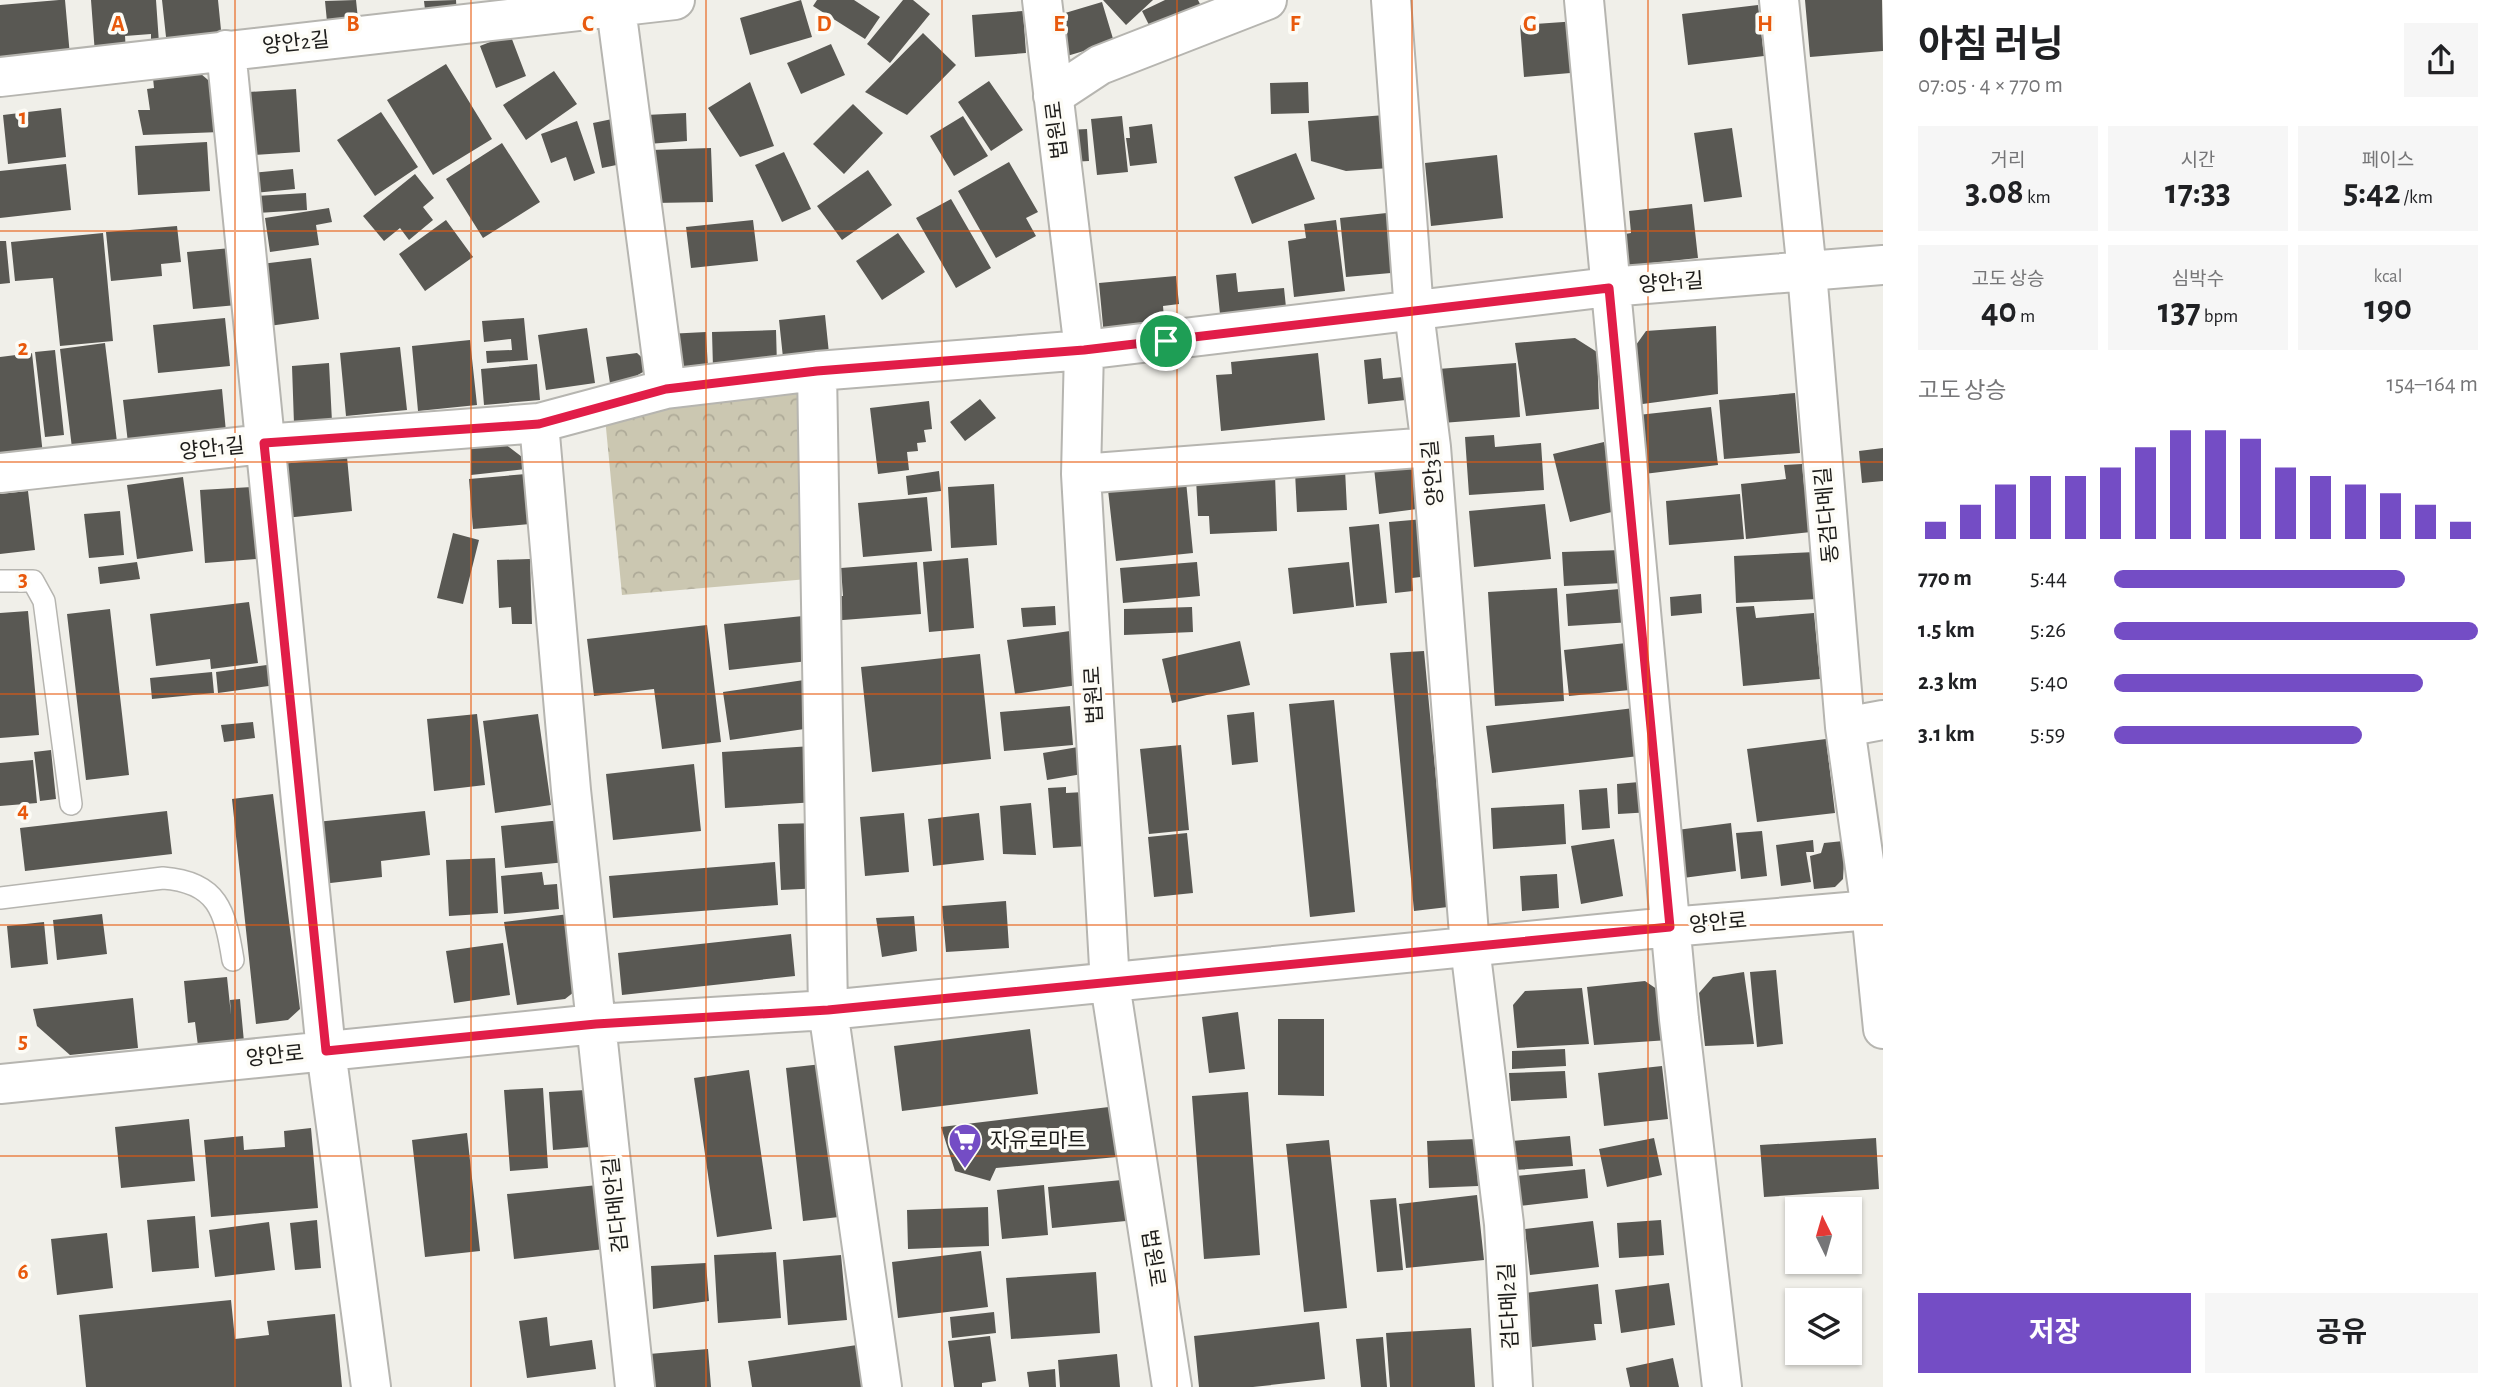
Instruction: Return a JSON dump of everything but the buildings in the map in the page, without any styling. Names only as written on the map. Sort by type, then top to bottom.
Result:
[{"type":"street","name":"양안2길","points":[[0,77],[676,0]]},
{"type":"street","name":"법원로","points":[[1042,0],[1084,350],[1082,474],[1110,984],[1172,1387]]},
{"type":"street","points":[[1053,96],[1100,65],[1267,0]]},
{"type":"street","name":"양안3길","points":[[1391,0],[1414,312],[1431,447],[1469,947]]},
{"type":"street","points":[[1584,0],[1670,927],[1704,1252],[1722,1387]]},
{"type":"street","name":"동검다메길","points":[[1779,0],[1807,272],[1845,727],[1877,910],[1883,1029]]},
{"type":"street","points":[[616,8],[666,389]]},
{"type":"street","points":[[226,50],[326,1051],[371,1387]]},
{"type":"street","name":"양안1길","points":[[0,473],[264,443],[539,424],[666,389],[817,371],[1084,350],[1609,288],[1883,265]]},
{"type":"street","points":[[817,371],[828,1010],[882,1387]]},
{"type":"street","name":"검다메안길","points":[[539,424],[571,790],[635,1387]]},
{"type":"street","points":[[1082,474],[1431,447]]},
{"type":"street","points":[[1845,727],[1883,720]]},
{"type":"street","name":"양안로","points":[[0,1084],[596,1024],[828,1010],[1670,927],[1877,910]]},
{"type":"street","name":"검다메2길","points":[[1469,947],[1504,1224],[1513,1387]]},
{"type":"lane","points":[[0,581],[33,581],[44,601],[71,804]]},
{"type":"lane","points":[[0,898],[163,878],[189,880],[211,894],[228,928],[233,960]]},
{"type":"green space","points":[[802,390],[819,578],[622,595],[604,407]]},
{"type":"place","name":"자유로마트","points":[[965,1170]]},
{"type":"route","points":[[1609,288],[1670,927],[1110,984],[828,1010],[596,1024],[326,1051],[264,443],[539,424],[666,389],[817,371],[1166,341],[1609,288]]}]
